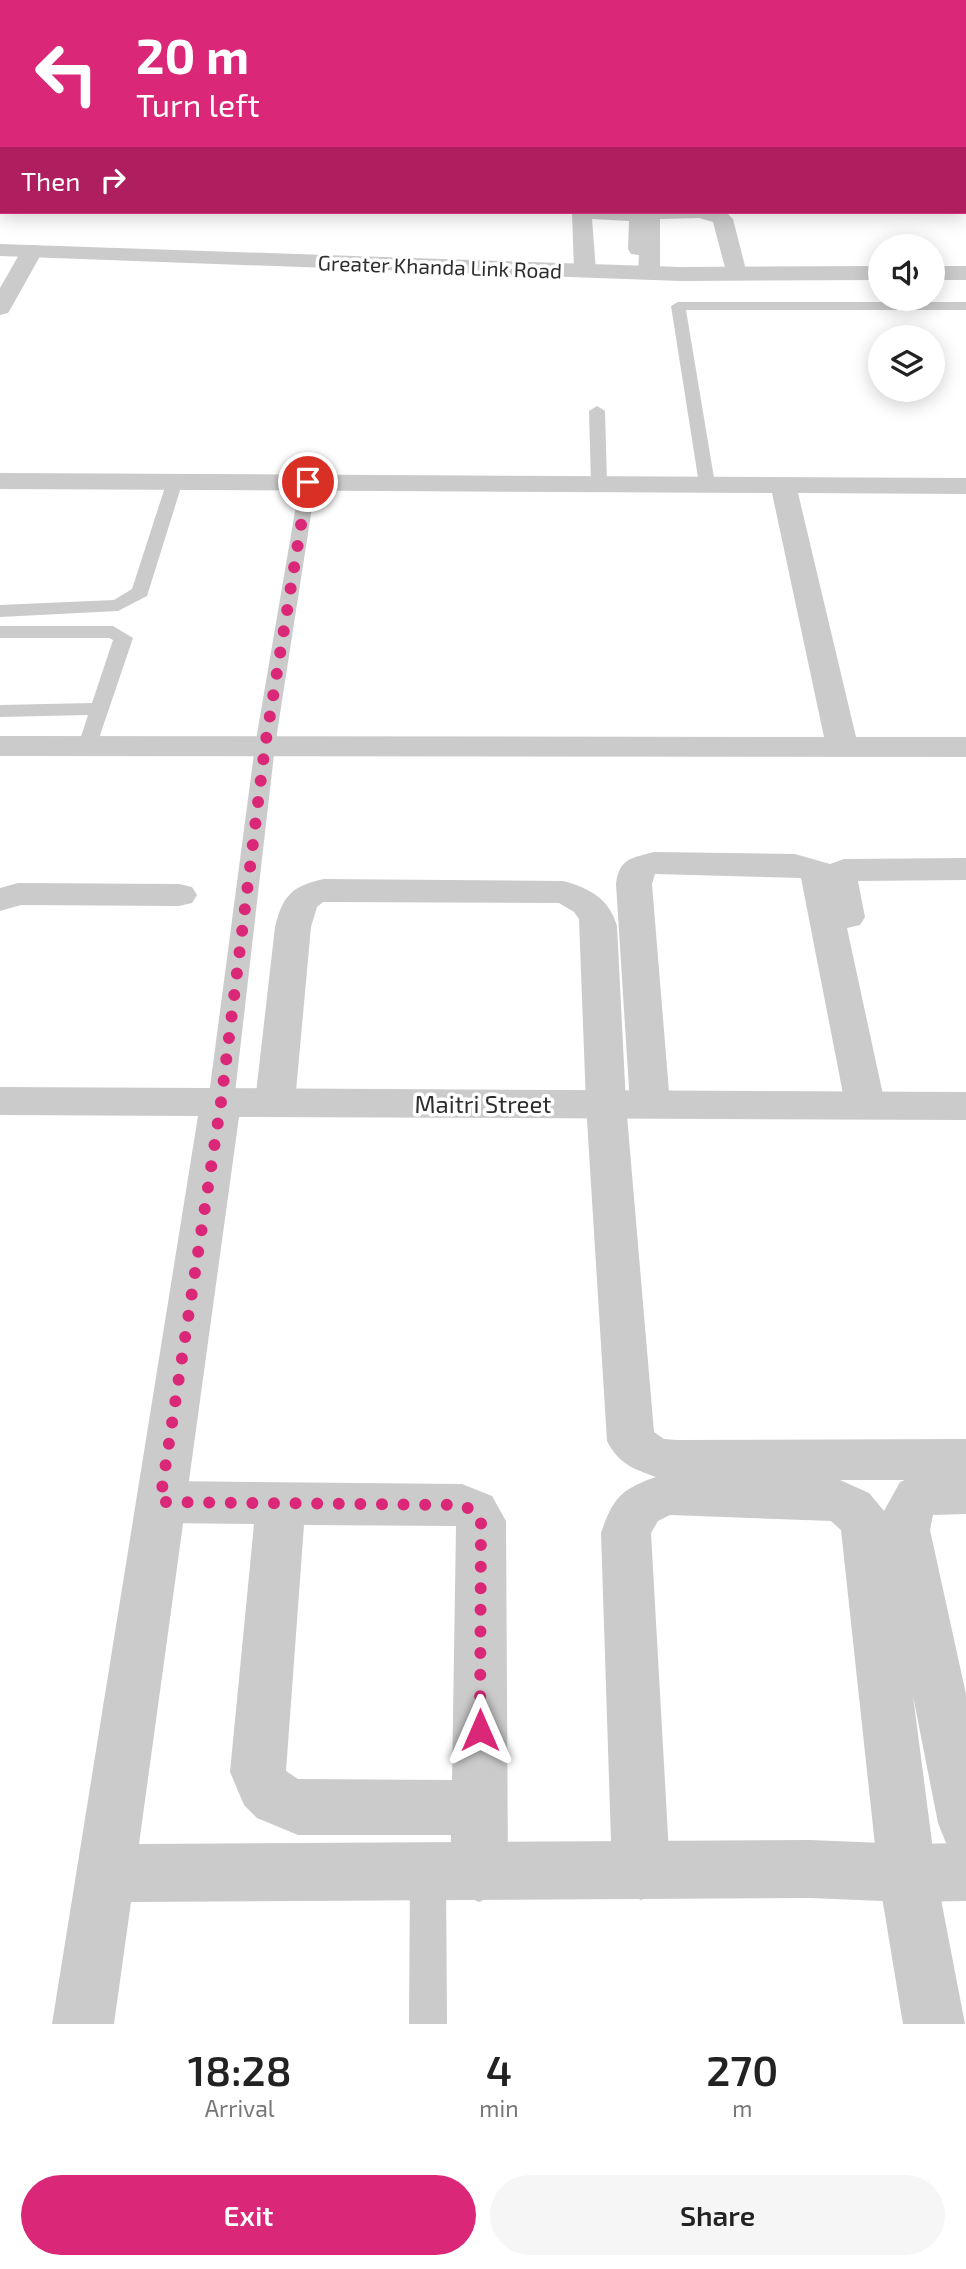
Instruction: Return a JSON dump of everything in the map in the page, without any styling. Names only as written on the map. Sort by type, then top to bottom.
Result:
[{"type":"street","points":[[581,214],[585,271]]},
{"type":"street","points":[[637,214],[640,215],[644,273]]},
{"type":"street","points":[[644,273],[650,215],[666,214]]},
{"type":"street","points":[[712,214],[723,219],[736,274]]},
{"type":"street","name":"Greater Khanda Link Road","points":[[0,250],[644,273],[868,273]]},
{"type":"street","points":[[0,308],[33,251]]},
{"type":"street","points":[[945,273],[966,273]]},
{"type":"street","points":[[0,481],[966,486]]},
{"type":"street","points":[[783,484],[842,747]]},
{"type":"street","points":[[0,746],[966,747]]},
{"type":"street","points":[[875,1104],[817,871],[794,865],[654,863],[635,872],[628,1104],[631,1441],[656,1459],[677,1461],[966,1459]]},
{"type":"street","points":[[875,1104],[839,876],[844,870],[853,868],[966,869]]},
{"type":"street","points":[[275,1102],[293,927],[301,899],[312,892],[324,890],[564,892],[579,897],[597,915],[628,1104]]},
{"type":"street","points":[[0,900],[18,894],[179,895]]},
{"type":"street","name":"Maitri Street","points":[[0,1101],[966,1106]]},
{"type":"street","points":[[83,2024],[221,1102]]},
{"type":"street","points":[[966,1493],[939,1492],[917,1497],[909,1510],[905,1530],[966,1823]]},
{"type":"street","points":[[641,1871],[626,1533],[632,1513],[646,1501],[670,1494],[820,1498],[838,1500],[857,1509],[865,1524],[872,1570],[907,1873],[934,2024]]},
{"type":"street","points":[[160,1502],[461,1505],[474,1511],[481,1521],[479,1808],[454,1873]]},
{"type":"street","points":[[281,1503],[258,1772],[263,1789],[282,1802],[298,1807],[479,1808]]},
{"type":"street","points":[[105,1873],[810,1870],[966,1872]]},
{"type":"lane","points":[[707,484],[678,306],[966,306]]},
{"type":"lane","points":[[597,411],[599,484]]},
{"type":"lane","points":[[0,611],[118,606],[140,592],[175,481]]},
{"type":"lane","points":[[221,1102],[265,746],[308,482]]},
{"type":"lane","points":[[0,632],[113,632],[123,638],[88,746]]},
{"type":"lane","points":[[0,711],[101,709]]},
{"type":"lane","points":[[428,2024],[454,1873]]},
{"type":"route","points":[[308,482],[265,746],[221,1102],[160,1502],[461,1505],[474,1511],[481,1521],[480,1730]]}]
